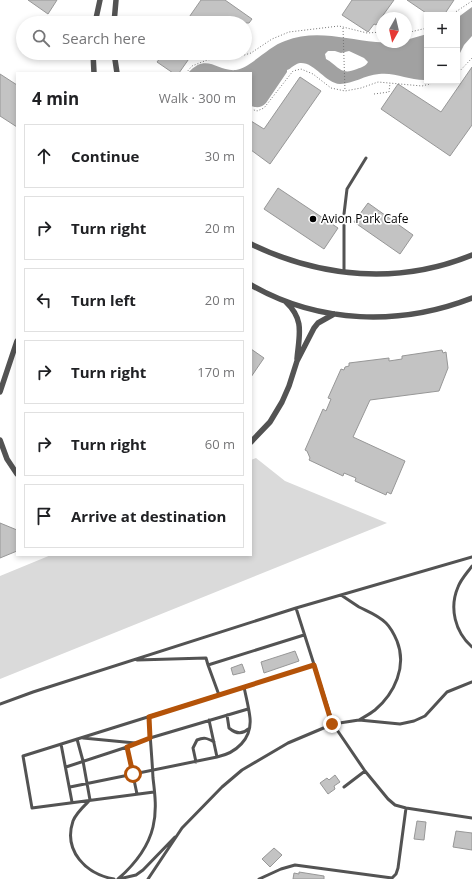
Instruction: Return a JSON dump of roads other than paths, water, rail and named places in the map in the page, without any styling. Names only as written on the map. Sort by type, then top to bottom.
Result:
[{"type":"street","points":[[97,16],[100,0]]},
{"type":"street","points":[[115,16],[116,0]]},
{"type":"street","points":[[93,60],[94,72]]},
{"type":"street","points":[[115,60],[117,72]]},
{"type":"street","points":[[252,244],[285,259],[304,265],[344,272],[384,274],[444,265],[472,255]]},
{"type":"street","points":[[252,285],[285,301],[309,309],[334,314],[369,318],[403,316],[436,310],[472,298]]},
{"type":"street","points":[[285,301],[294,310],[298,318],[299,328],[297,361]]},
{"type":"street","points":[[252,441],[270,422],[276,412],[289,386],[297,361],[314,328],[318,323],[334,314]]},
{"type":"street","points":[[0,392],[16,344]]},
{"type":"street","points":[[0,440],[7,459],[16,472]]},
{"type":"lane","points":[[344,272],[344,214],[347,189],[366,158]]},
{"type":"lane","points":[[0,704],[296,608],[472,557]]},
{"type":"lane","points":[[472,566],[458,587],[454,609],[456,621],[460,631],[465,640],[472,647]]},
{"type":"lane","points":[[341,595],[376,615],[386,623],[392,631],[400,649],[400,669],[392,689],[375,710],[359,720]]},
{"type":"lane","points":[[296,608],[332,724],[365,771],[388,799],[395,805],[406,808],[472,818]]},
{"type":"lane","points":[[208,665],[304,635]]},
{"type":"lane","points":[[133,660],[206,658],[219,695]]},
{"type":"lane","points":[[154,792],[32,808],[23,756],[314,665]]},
{"type":"lane","points":[[118,879],[136,875],[143,870],[222,787],[242,770],[288,744],[332,724],[359,720],[400,724],[414,721],[425,716],[447,692],[472,682]]},
{"type":"lane","points":[[70,787],[196,762],[227,755],[236,750],[242,744],[249,727],[250,718],[244,687]]},
{"type":"lane","points":[[66,767],[150,738],[248,709]]},
{"type":"lane","points":[[227,715],[229,728],[234,732],[245,732],[249,727]]},
{"type":"lane","points":[[118,879],[136,861],[150,838],[156,811],[149,717]]},
{"type":"lane","points":[[210,720],[217,757]]},
{"type":"lane","points":[[81,738],[136,744]]},
{"type":"lane","points":[[196,762],[193,748],[197,740],[207,738],[214,742]]},
{"type":"lane","points":[[77,739],[88,784],[90,800]]},
{"type":"lane","points":[[61,744],[72,802]]},
{"type":"lane","points":[[127,747],[137,794]]},
{"type":"lane","points":[[344,787],[365,771]]},
{"type":"lane","points":[[90,800],[77,814],[73,821],[71,838],[73,846],[76,855],[87,868],[95,874],[114,879]]},
{"type":"lane","points":[[259,879],[281,869],[295,865],[392,878],[396,874],[398,868],[406,808]]},
{"type":"lane","points":[[148,879],[182,828]]},
{"type":"place","name":"Avion Park Cafe","points":[[313,219]]}]
